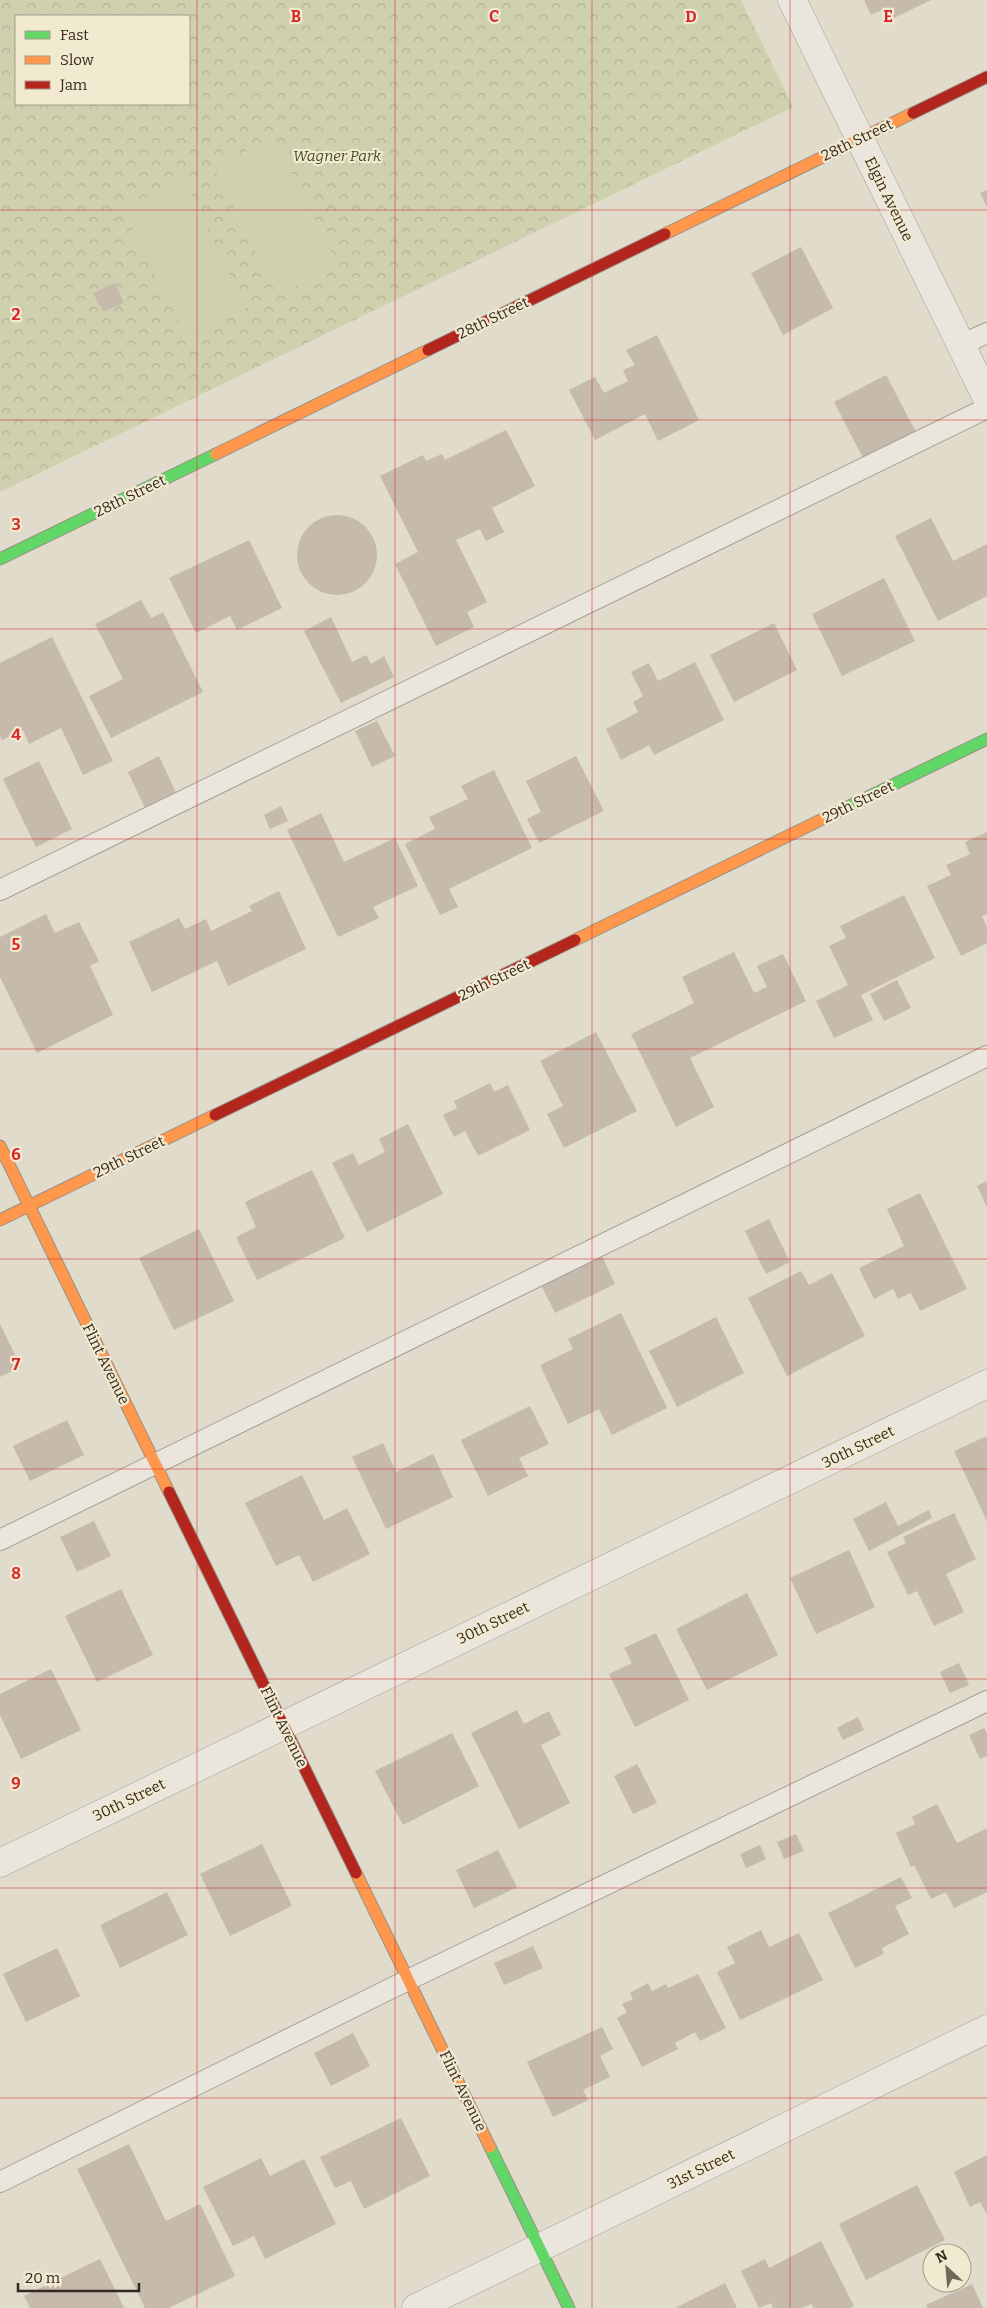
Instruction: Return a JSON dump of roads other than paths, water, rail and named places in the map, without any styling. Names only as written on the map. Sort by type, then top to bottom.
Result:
[{"type":"street","name":"Elgin Avenue","points":[[792,0],[987,398]]},
{"type":"street","name":"28th Street","points":[[0,559],[987,78]]},
{"type":"street","name":"29th Street","points":[[0,1220],[987,739]]},
{"type":"street","name":"Flint Avenue","points":[[0,1146],[569,2308]]},
{"type":"street","name":"30th Street","points":[[0,1863],[987,1384]]},
{"type":"street","name":"31st Street","points":[[416,2308],[987,2029]]},
{"type":"lane","points":[[961,345],[987,332]]},
{"type":"lane","points":[[0,890],[987,408]]},
{"type":"lane","points":[[0,1540],[987,1056]]},
{"type":"lane","points":[[0,2182],[408,1980],[987,1701]]},
{"type":"park label","name":"Wagner Park","points":[[337,156]]}]
